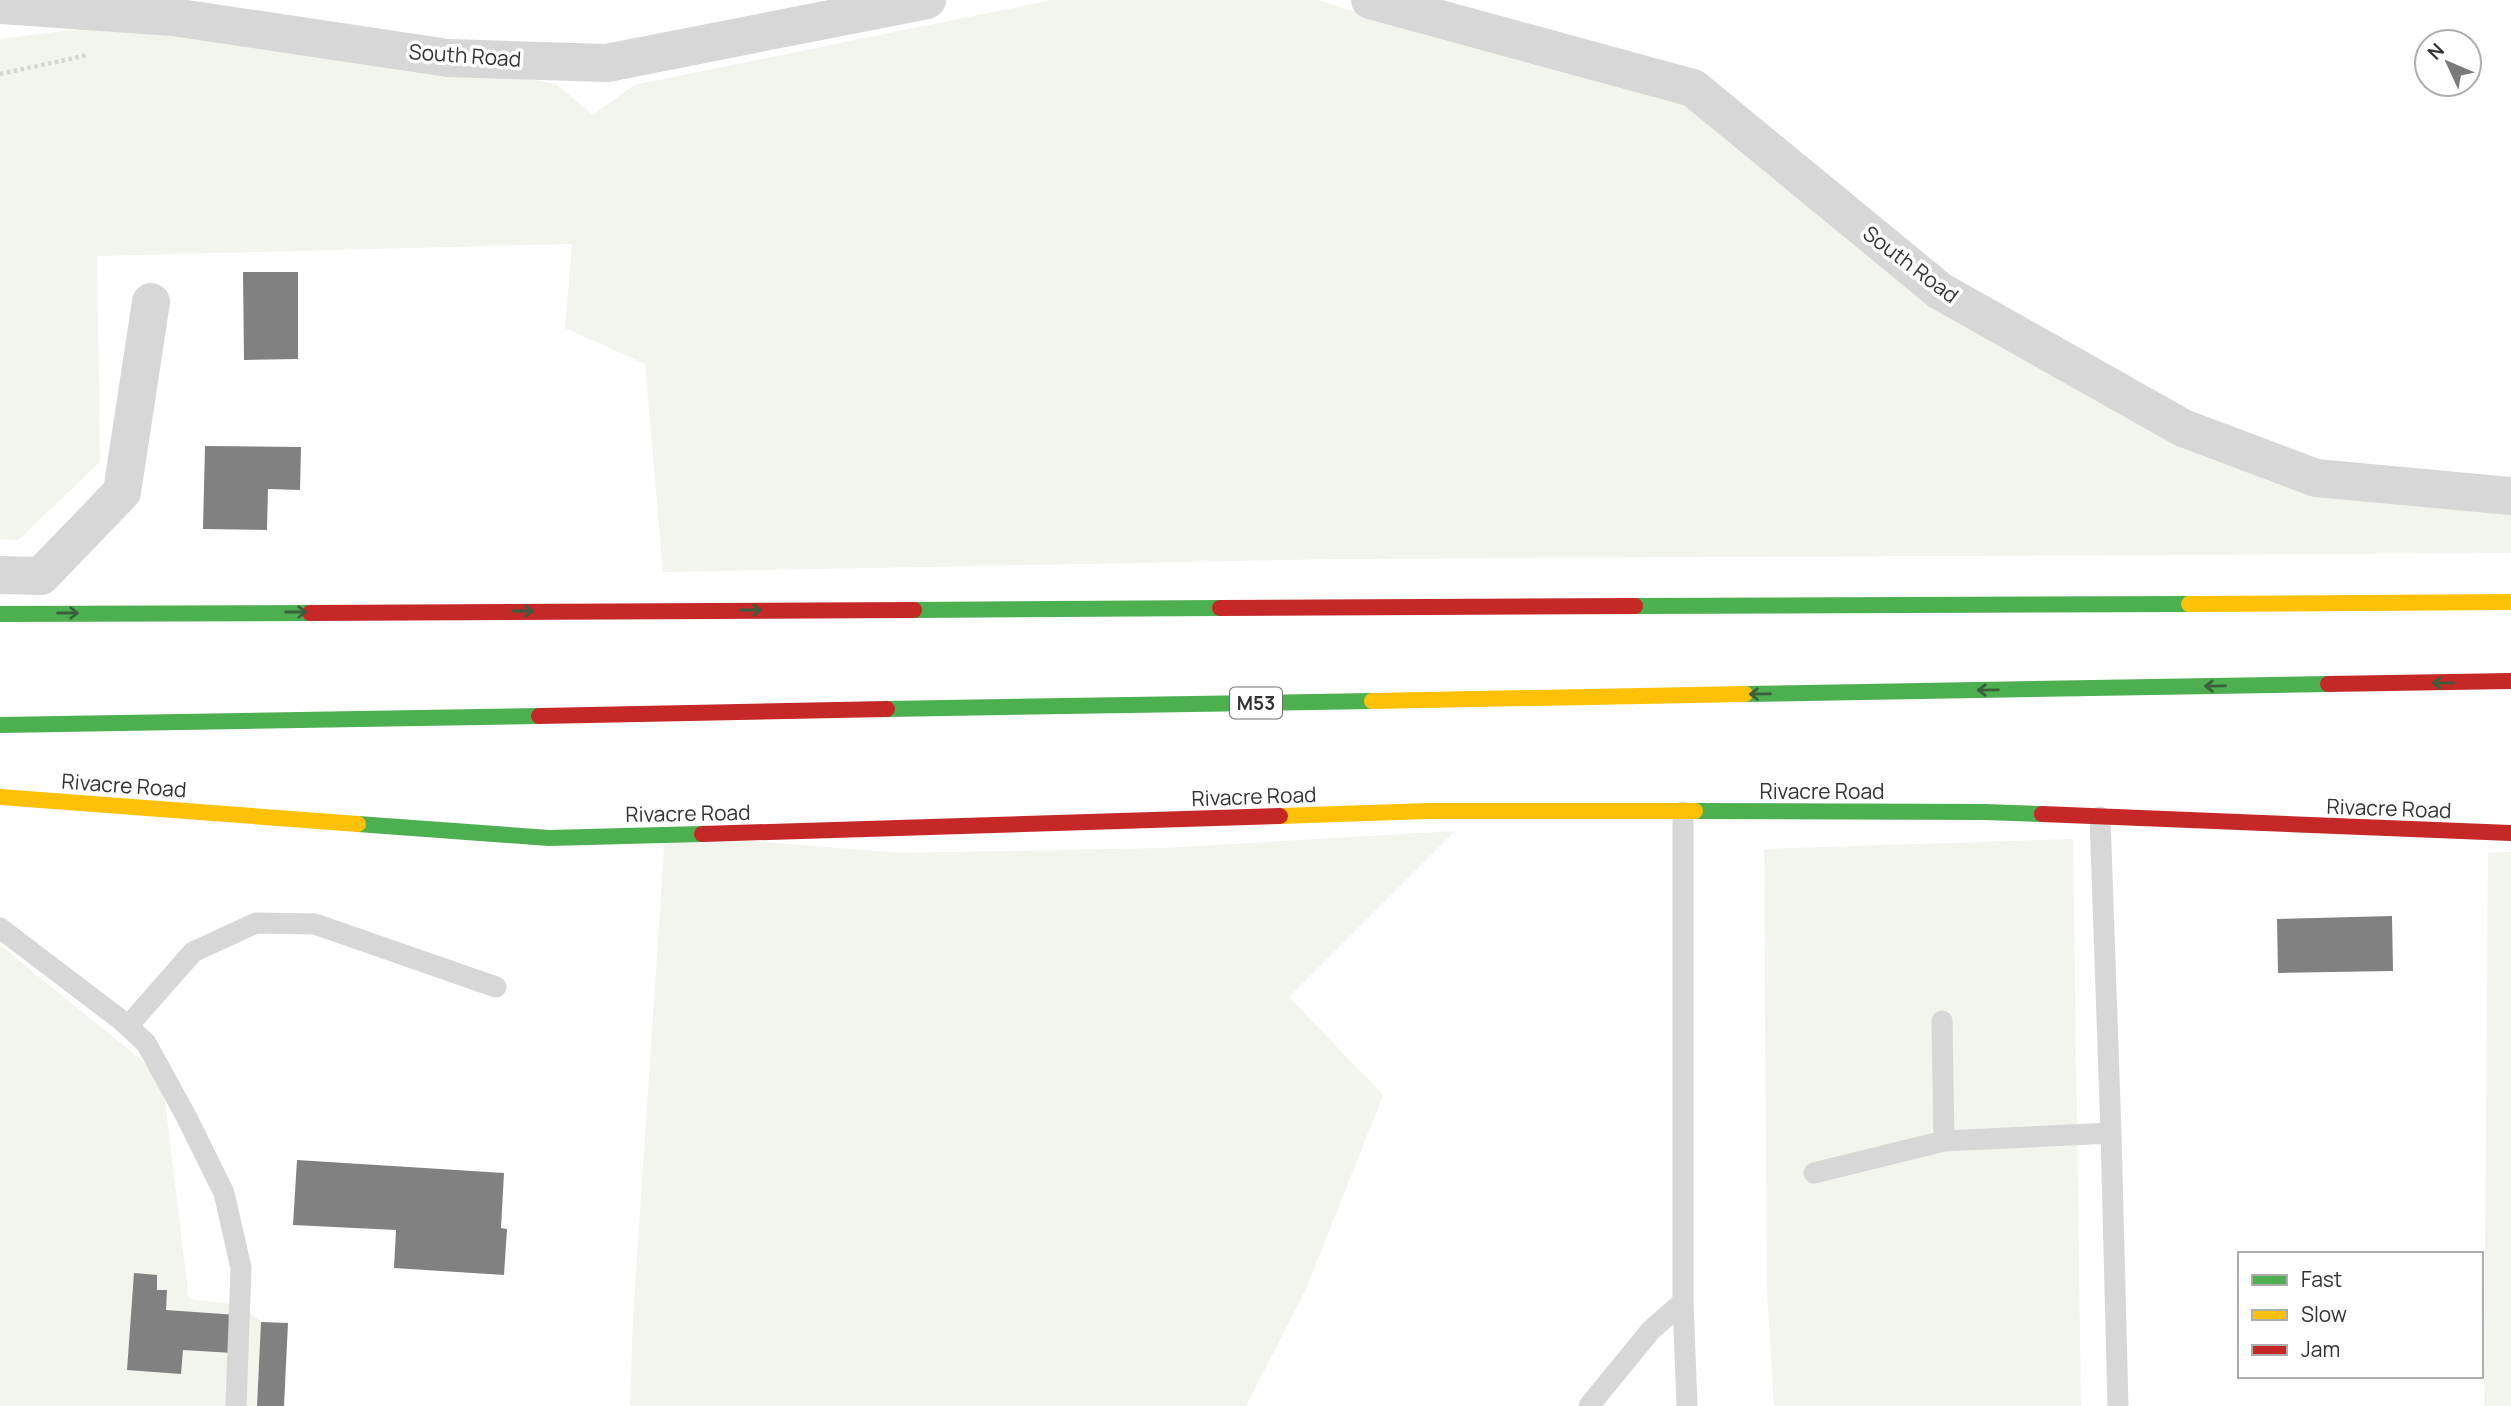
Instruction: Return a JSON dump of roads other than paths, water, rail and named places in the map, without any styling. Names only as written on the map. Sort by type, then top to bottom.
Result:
[{"type":"main road","points":[[0,614],[2511,602]]},
{"type":"main road","name":"M53","points":[[0,725],[2511,681]]},
{"type":"main road","name":"Rivacre Road","points":[[0,797],[549,838],[957,828],[1427,811],[1985,812],[2511,833]]},
{"type":"street","name":"South Road","points":[[0,5],[173,17],[449,58],[607,63],[927,0]]},
{"type":"street","name":"South Road","points":[[1370,0],[1693,88],[1940,291],[2183,429],[2316,478],[2511,496]]},
{"type":"street","points":[[0,575],[41,576],[122,492],[150,302]]},
{"type":"lane","points":[[1683,812],[1683,1302],[1687,1406]]},
{"type":"lane","points":[[2100,817],[2118,1406]]},
{"type":"lane","points":[[128,1026],[193,951],[256,923],[315,925],[496,987]]},
{"type":"lane","points":[[0,928],[146,1042],[169,1080],[224,1193],[241,1268],[236,1406]]},
{"type":"lane","points":[[1942,1021],[1944,1141]]},
{"type":"lane","points":[[1814,1173],[1944,1141],[2111,1133]]},
{"type":"lane","points":[[1588,1406],[1651,1331],[1683,1302]]}]
